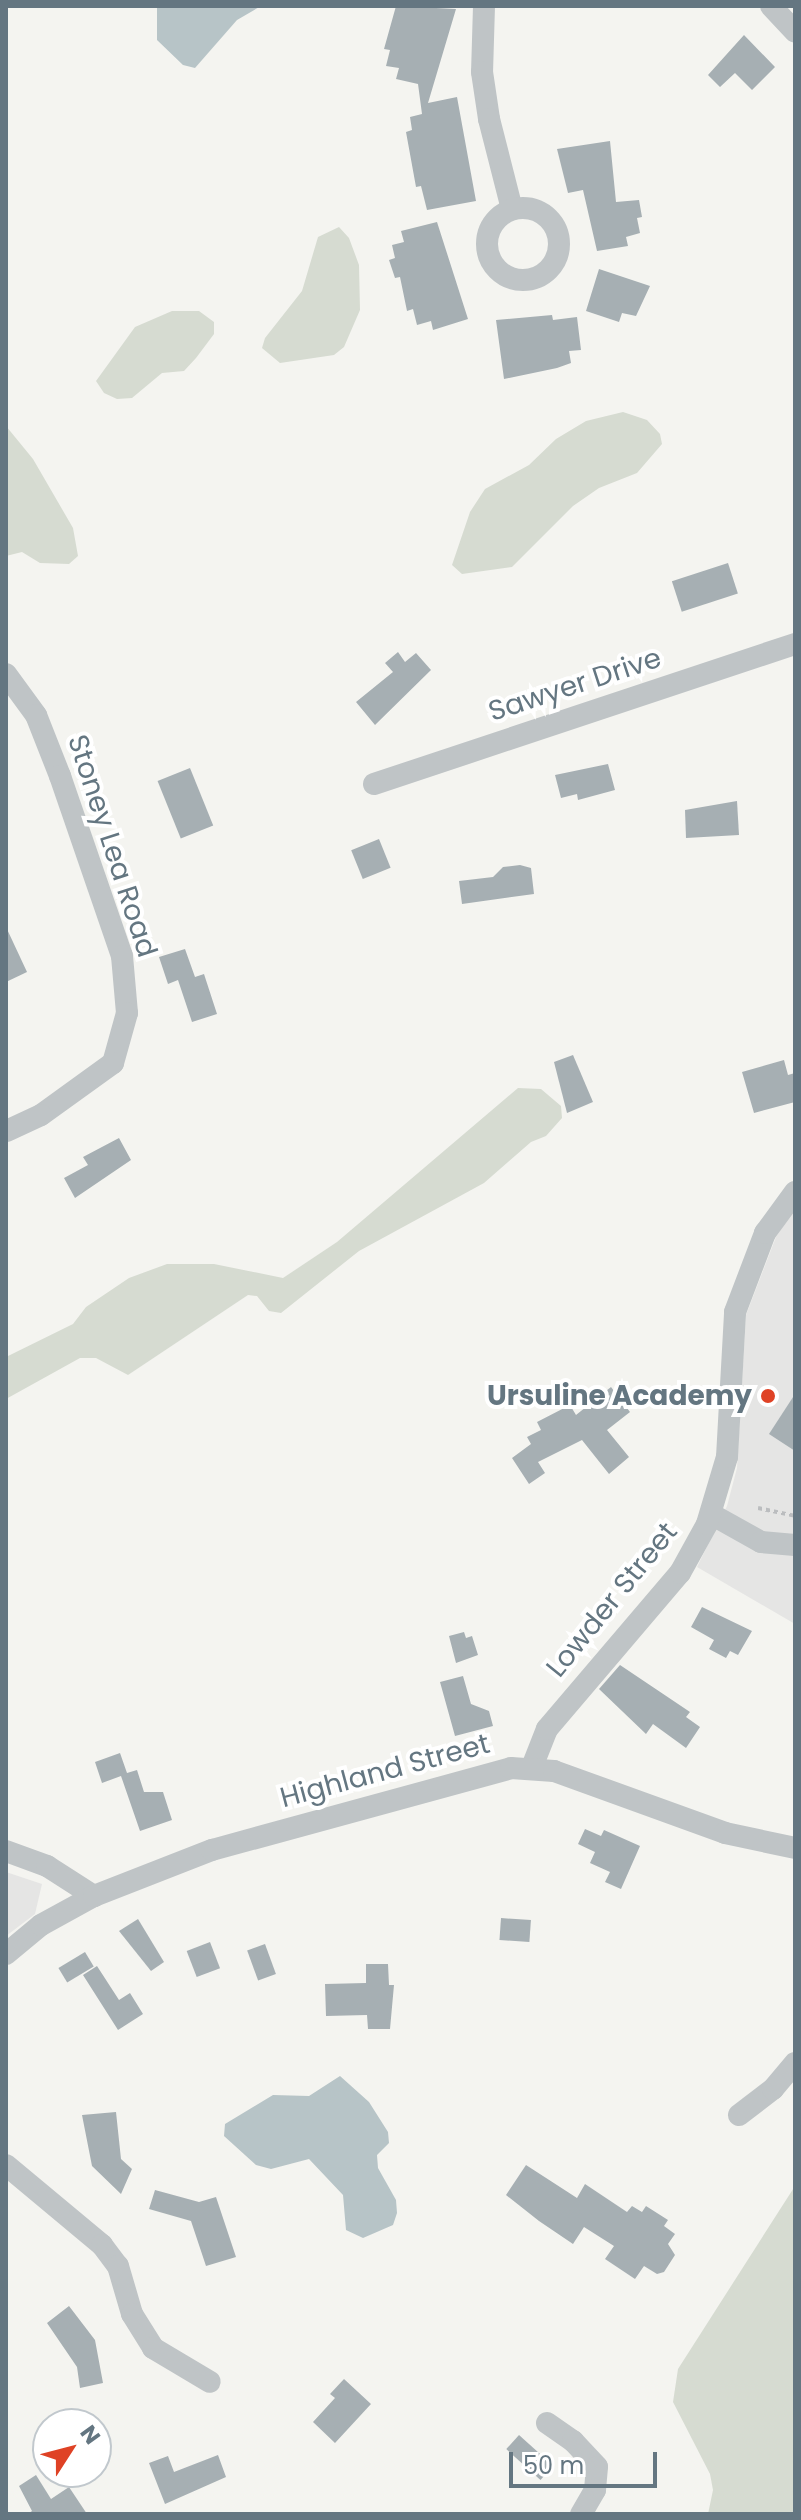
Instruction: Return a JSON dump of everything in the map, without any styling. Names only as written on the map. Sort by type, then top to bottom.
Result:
[{"type":"street","points":[[484,6],[487,103],[512,209]]},
{"type":"street","points":[[771,6],[795,32]]},
{"type":"street","name":"Sawyer Drive","points":[[374,784],[795,644]]},
{"type":"street","name":"Stoney Lea Road","points":[[6,674],[36,715],[60,776],[122,956],[127,1013],[113,1063],[41,1115],[6,1131]]},
{"type":"street","name":"Lowder Street","points":[[532,1767],[542,1736],[680,1573],[711,1514],[727,1457],[735,1312],[765,1233],[795,1192]]},
{"type":"street","points":[[711,1514],[761,1542],[795,1545]]},
{"type":"street","name":"Highland Street","points":[[6,1954],[41,1925],[94,1896],[212,1850],[488,1773],[532,1767],[567,1775],[725,1833],[795,1848]]},
{"type":"street","points":[[6,1851],[47,1866],[94,1896]]},
{"type":"street","points":[[739,2115],[773,2089],[795,2063]]},
{"type":"street","points":[[6,2165],[102,2245],[118,2266],[132,2314],[153,2348],[210,2382]]},
{"type":"street","points":[[547,2423],[581,2447],[597,2467],[595,2490],[581,2514]]},
{"type":"path","points":[[758,1508],[795,1516]]},
{"type":"shaded area","points":[[157,6],[261,6],[237,20],[195,68],[183,65],[157,40]]},
{"type":"shaded area","points":[[339,227],[349,238],[359,265],[360,310],[344,347],[334,355],[280,363],[262,348],[265,338],[302,291],[318,237]]},
{"type":"shaded area","points":[[172,311],[199,311],[214,322],[214,334],[196,358],[184,371],[162,373],[132,398],[117,399],[104,393],[96,381],[135,327]]},
{"type":"shaded area","points":[[623,412],[647,420],[660,434],[662,444],[637,473],[599,488],[573,506],[512,567],[462,574],[452,565],[470,512],[485,489],[529,465],[556,439],[586,421]]},
{"type":"shaded area","points":[[6,426],[33,459],[73,528],[78,556],[69,564],[40,563],[22,552],[6,556]]},
{"type":"shaded area","points":[[518,1088],[541,1089],[561,1106],[562,1118],[546,1136],[531,1142],[484,1183],[359,1251],[281,1313],[269,1311],[257,1296],[248,1295],[128,1375],[96,1358],[80,1358],[6,1399],[6,1357],[73,1324],[86,1307],[129,1278],[167,1264],[214,1264],[283,1278],[337,1242]]},
{"type":"shaded area","name":"Ursuline Academy","points":[[795,1207],[795,1624],[697,1567],[727,1506],[737,1468],[746,1315],[776,1237]]},
{"type":"shaded area","points":[[6,1872],[42,1884],[35,1914],[6,1936]]},
{"type":"shaded area","points":[[340,2076],[369,2102],[388,2132],[389,2143],[377,2155],[378,2168],[396,2200],[397,2213],[393,2225],[363,2238],[346,2230],[343,2195],[309,2159],[271,2169],[256,2165],[224,2136],[225,2124],[273,2095],[309,2096]]},
{"type":"shaded area","points":[[795,2186],[795,2514],[708,2514],[713,2490],[710,2474],[673,2402],[678,2369]]},
{"type":"building","points":[[396,6],[456,9],[428,103],[457,97],[476,201],[427,210],[421,186],[416,187],[406,132],[412,130],[410,117],[422,114],[418,84],[396,79],[399,68],[386,66],[390,50],[384,49]]},
{"type":"building","points":[[744,35],[775,67],[752,90],[735,73],[720,87],[708,75]]},
{"type":"building","points":[[610,141],[616,202],[639,200],[642,217],[637,218],[640,233],[626,237],[628,246],[597,251],[583,190],[568,193],[557,149]]},
{"type":"building","points":[[437,222],[468,319],[433,330],[431,321],[417,325],[413,309],[407,311],[400,277],[395,278],[389,260],[395,258],[392,245],[404,242],[401,231]]},
{"type":"building","points":[[599,269],[650,286],[636,316],[622,313],[619,322],[586,311]]},
{"type":"building","points":[[552,315],[553,320],[577,317],[581,350],[569,351],[571,363],[504,379],[496,320]]},
{"type":"building","points":[[728,563],[738,593],[682,612],[672,581]]},
{"type":"building","points":[[398,652],[405,662],[416,653],[431,670],[375,725],[356,702],[393,672],[385,663]]},
{"type":"building","points":[[608,764],[615,790],[578,800],[577,794],[561,798],[555,775]]},
{"type":"building","points":[[190,768],[213,825],[181,839],[158,781]]},
{"type":"building","points":[[737,801],[739,835],[686,838],[685,810]]},
{"type":"building","points":[[379,839],[391,868],[363,879],[351,850]]},
{"type":"building","points":[[520,865],[531,868],[534,894],[462,904],[459,881],[493,877],[503,867]]},
{"type":"building","points":[[6,927],[27,972],[6,982]]},
{"type":"building","points":[[185,949],[195,977],[204,974],[217,1014],[192,1022],[178,980],[168,984],[159,957]]},
{"type":"building","points":[[573,1055],[593,1102],[567,1113],[554,1062]]},
{"type":"building","points":[[784,1060],[788,1075],[795,1073],[795,1102],[754,1113],[742,1072]]},
{"type":"building","points":[[119,1138],[131,1160],[75,1198],[64,1178],[88,1165],[83,1157]]},
{"type":"building","points":[[611,1387],[630,1412],[607,1430],[629,1457],[609,1474],[582,1440],[538,1462],[545,1473],[529,1484],[512,1458],[531,1444],[527,1437],[541,1430],[537,1422],[570,1405],[576,1415]]},
{"type":"building","points":[[795,1394],[795,1451],[769,1434]]},
{"type":"building","points":[[702,1607],[752,1631],[738,1655],[730,1651],[726,1658],[709,1649],[714,1640],[691,1627]]},
{"type":"building","points":[[464,1632],[466,1638],[472,1636],[478,1655],[456,1663],[449,1636]]},
{"type":"building","points":[[620,1665],[690,1712],[686,1717],[700,1727],[686,1748],[653,1724],[646,1734],[599,1689]]},
{"type":"building","points":[[463,1676],[471,1704],[489,1711],[493,1726],[455,1736],[440,1682]]},
{"type":"building","points":[[120,1753],[127,1773],[137,1770],[144,1792],[163,1792],[172,1820],[140,1831],[121,1776],[102,1783],[95,1762]]},
{"type":"building","points":[[585,1829],[601,1836],[604,1830],[640,1846],[621,1889],[605,1882],[610,1872],[590,1863],[595,1852],[578,1844]]},
{"type":"building","points":[[501,1918],[531,1920],[529,1942],[499,1940]]},
{"type":"building","points":[[138,1919],[164,1962],[151,1971],[119,1931]]},
{"type":"building","points":[[210,1942],[220,1968],[197,1977],[187,1951]]},
{"type":"building","points":[[265,1944],[276,1974],[258,1981],[247,1950]]},
{"type":"building","points":[[85,1952],[94,1967],[67,1983],[58,1968]]},
{"type":"building","points":[[366,1964],[388,1964],[389,1985],[394,1985],[390,2029],[368,2029],[367,2015],[326,2016],[325,1984],[366,1983]]},
{"type":"building","points":[[97,1966],[119,2000],[130,1993],[143,2014],[118,2030],[83,1975]]},
{"type":"building","points":[[116,2112],[121,2159],[132,2169],[121,2194],[92,2166],[82,2115]]},
{"type":"building","points":[[526,2165],[577,2198],[585,2184],[627,2212],[632,2206],[642,2212],[646,2206],[668,2220],[664,2226],[675,2234],[668,2244],[675,2255],[664,2272],[657,2274],[644,2266],[635,2279],[605,2259],[614,2246],[584,2227],[573,2244],[539,2221],[506,2195]]},
{"type":"building","points":[[155,2190],[199,2202],[216,2197],[236,2257],[206,2266],[191,2221],[149,2209]]},
{"type":"building","points":[[69,2306],[95,2340],[103,2383],[80,2388],[77,2367],[47,2323]]},
{"type":"building","points":[[344,2379],[371,2404],[335,2443],[313,2422],[335,2398],[330,2394]]},
{"type":"building","points":[[519,2435],[553,2466],[540,2480],[506,2449]]},
{"type":"building","points":[[218,2455],[226,2477],[165,2504],[149,2463],[168,2456],[174,2472]]},
{"type":"building","points":[[32,2478],[32,2488],[44,2488],[51,2499],[70,2488],[87,2514],[28,2514],[32,2511],[19,2486]]},
{"type":"place","name":"Ursuline Academy","points":[[768,1396]]}]
